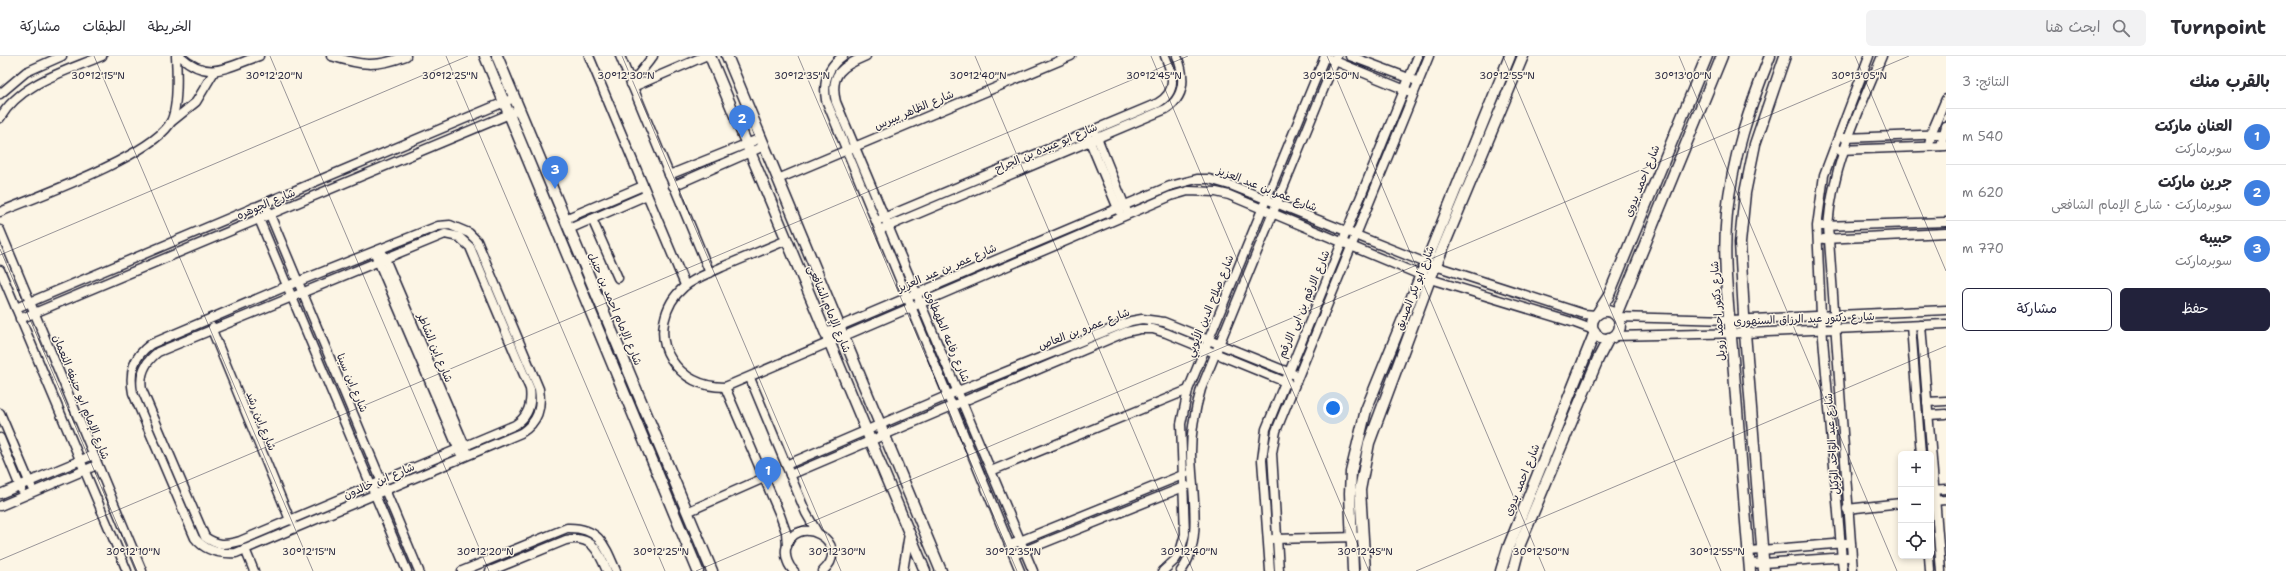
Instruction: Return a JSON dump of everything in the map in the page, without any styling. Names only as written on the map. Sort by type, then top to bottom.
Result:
[{"type":"street","points":[[0,94],[26,72],[62,56]]},
{"type":"street","points":[[0,118],[9,106],[32,87],[86,59],[100,56]]},
{"type":"street","points":[[170,124],[178,82],[176,56]]},
{"type":"street","points":[[180,56],[194,66],[214,72],[259,56]]},
{"type":"street","points":[[331,56],[362,65],[376,65],[406,56]]},
{"type":"street","points":[[485,56],[698,571]]},
{"type":"street","name":"شارع الإمام احمد بن حنبل","points":[[497,56],[712,571]]},
{"type":"street","points":[[589,56],[685,286]]},
{"type":"street","points":[[620,56],[710,273]]},
{"type":"street","points":[[632,86],[653,56]]},
{"type":"street","points":[[632,86],[705,56]]},
{"type":"street","name":"شارع الإمام الشافعى","points":[[710,56],[926,571]]},
{"type":"street","name":"شارع الإمام الشافعى","points":[[727,56],[941,571]]},
{"type":"street","name":"شارع رفاعه الطهطاوى","points":[[843,56],[832,66],[826,76],[824,89],[826,100],[1020,571]]},
{"type":"street","name":"شارع رفاعه الطهطاوى","points":[[866,56],[846,64],[839,72],[834,81],[833,92],[836,102],[1033,571]]},
{"type":"street","name":"شارع الظاهر بيبرس","points":[[778,179],[1071,56]]},
{"type":"street","name":"شارع ابو عبيده بن الجراح","points":[[876,221],[1166,98],[1172,90],[1174,81],[1166,56]]},
{"type":"street","name":"شارع ابو عبيده بن الجراح","points":[[880,230],[1093,140],[1173,104],[1182,91],[1184,82],[1177,56]]},
{"type":"street","points":[[1324,56],[1336,59],[1413,93]]},
{"type":"street","name":"شارع صلاح الدين الأيوبي","points":[[1163,571],[1175,560],[1183,543],[1185,534],[1181,424],[1188,390],[1324,56]]},
{"type":"street","points":[[1350,56],[1418,82]]},
{"type":"street","name":"شارع الارقم بن ابى الارقم","points":[[1270,571],[1262,460],[1263,444],[1270,414],[1418,56]]},
{"type":"street","name":"شارع الارقم بن ابى الارقم","points":[[1279,571],[1273,442],[1294,385],[1429,56]]},
{"type":"street","name":"شارع ابو بكر الصديق","points":[[1431,265],[1510,56]]},
{"type":"street","name":"شارع ابو بكر الصديق","points":[[1353,571],[1350,493],[1354,450],[1366,410],[1523,56]]},
{"type":"street","name":"شارع احمد بدوى","points":[[1597,314],[1608,296],[1707,56]]},
{"type":"street","points":[[1617,316],[1722,56]]},
{"type":"street","name":"شارع دكتور احمد زويل","points":[[1750,567],[1731,334],[1726,240],[1730,187],[1742,136],[1770,56]]},
{"type":"street","points":[[1763,567],[1744,319],[1740,243],[1745,193],[1754,144],[1785,56]]},
{"type":"street","name":"شارع عبد الواحد الوكيل","points":[[1843,571],[1822,330],[1817,226],[1820,197],[1832,150],[1869,56]]},
{"type":"street","name":"شارع عبد الواحد الوكيل","points":[[1853,571],[1847,509],[1828,226],[1833,185],[1843,149],[1882,56]]},
{"type":"street","points":[[1181,571],[1187,561],[1193,542],[1192,431],[1195,410],[1216,354],[1336,59]]},
{"type":"street","points":[[0,212],[117,161],[147,144],[196,102],[214,72]]},
{"type":"street","name":"شارع الجوهره","points":[[16,308],[514,98]]},
{"type":"street","points":[[1930,146],[1931,134],[1946,99]]},
{"type":"street","name":"شارع الجوهره","points":[[20,319],[519,110]]},
{"type":"street","points":[[1090,131],[1125,215]]},
{"type":"street","points":[[1832,150],[1943,146],[1945,131],[1931,134],[1836,138]]},
{"type":"street","points":[[673,186],[762,142]]},
{"type":"street","points":[[669,176],[749,148]]},
{"type":"street","name":"شارع عمر بن عبد العزيز","points":[[826,332],[916,292],[1121,206],[1170,186],[1197,179],[1221,182],[1266,198],[1346,232],[1431,265],[1584,314],[1597,314]]},
{"type":"street","points":[[565,219],[643,186]]},
{"type":"street","name":"شارع عمر بن عبد العزيز","points":[[725,387],[750,378],[843,336],[1125,215],[1188,191],[1216,192],[1262,208],[1426,277],[1575,322],[1594,331]]},
{"type":"street","points":[[569,229],[647,195]]},
{"type":"street","name":"شارع ابن سينا","points":[[265,203],[419,571]]},
{"type":"street","name":"شارع ابن سينا","points":[[254,207],[407,571]]},
{"type":"street","points":[[592,219],[618,278]]},
{"type":"street","points":[[1817,226],[1946,222]]},
{"type":"street","name":"شارع ابن خالدون","points":[[450,225],[460,228],[477,241],[539,389],[540,407],[534,422],[528,428],[466,457],[236,553],[218,552],[199,543],[195,538],[133,393],[131,374],[137,357],[151,344],[287,286],[377,250],[438,226],[450,225]]},
{"type":"street","name":"شارع الإمام ابو حنيفه النعمان","points":[[0,230],[142,571]]},
{"type":"street","points":[[1817,239],[1946,232]]},
{"type":"street","name":"شارع ابن خالدون","points":[[452,235],[465,241],[470,247],[527,383],[531,403],[521,421],[382,482],[232,543],[224,545],[209,540],[201,531],[142,390],[141,377],[145,365],[158,352],[381,260],[438,236],[452,235]]},
{"type":"street","points":[[787,240],[710,273],[685,286],[675,295],[664,319],[663,332],[668,351],[678,368],[688,377],[706,385],[725,387],[784,524],[787,546],[786,558],[794,571]]},
{"type":"street","name":"شارع ابن الشاطر","points":[[377,250],[466,457]]},
{"type":"street","points":[[573,269],[584,265]]},
{"type":"street","points":[[0,270],[126,571]]},
{"type":"street","name":"شارع ابو بكر الصديق","points":[[1365,571],[1360,490],[1369,444],[1426,277]]},
{"type":"street","points":[[488,291],[496,287]]},
{"type":"street","name":"شارع دكتور عبد الرزاق السنهورى","points":[[1617,316],[1730,320],[1946,310]]},
{"type":"street","points":[[1609,311],[1617,316],[1620,324],[1612,337],[1600,337],[1594,331],[1592,322],[1597,314],[1609,311]]},
{"type":"street","name":"شارع عمرو بن العاص","points":[[786,465],[948,395],[1131,321],[1153,320],[1164,322],[1298,376]]},
{"type":"street","name":"شارع ابن رشد","points":[[207,321],[213,326],[212,330],[290,520],[288,524],[290,530]]},
{"type":"street","name":"شارع دكتور عبد الرزاق السنهورى","points":[[1612,337],[1731,334],[1946,324]]},
{"type":"street","points":[[1910,326],[1921,451]]},
{"type":"street","points":[[1921,326],[1933,487]]},
{"type":"street","name":"شارع عمرو بن العاص","points":[[790,475],[1126,332],[1140,329],[1153,329],[1294,385]]},
{"type":"street","name":"شارع احمد بدوى","points":[[1502,571],[1508,548],[1594,331]]},
{"type":"street","name":"شارع احمد بدوى","points":[[1513,571],[1520,544],[1600,356],[1612,337]]},
{"type":"street","points":[[750,378],[806,513],[817,532]]},
{"type":"street","points":[[991,470],[1188,390]]},
{"type":"street","points":[[1927,402],[1946,401]]},
{"type":"street","points":[[0,413],[33,492]]},
{"type":"street","points":[[1928,415],[1946,414]]},
{"type":"street","points":[[637,423],[648,419]]},
{"type":"street","points":[[150,432],[158,429]]},
{"type":"street","points":[[0,438],[24,496]]},
{"type":"street","points":[[0,494],[93,455]]},
{"type":"street","points":[[0,506],[97,465]]},
{"type":"street","points":[[1010,545],[1192,472]]},
{"type":"street","points":[[687,512],[764,478]]},
{"type":"street","points":[[1014,554],[1192,484]]},
{"type":"street","points":[[1934,490],[1946,489]]},
{"type":"street","points":[[1934,500],[1946,500]]},
{"type":"street","points":[[1847,509],[1898,504]]},
{"type":"street","points":[[1934,508],[1942,571]]},
{"type":"street","name":"شارع ابن رشد","points":[[290,520],[295,522],[298,527]]},
{"type":"street","points":[[462,571],[567,528],[578,528],[588,531],[604,544],[616,571]]},
{"type":"street","points":[[787,546],[792,538],[799,532],[808,530],[823,535],[831,547],[830,561],[823,571]]},
{"type":"street","points":[[903,571],[909,532]]},
{"type":"street","points":[[1268,539],[1362,537]]},
{"type":"street","points":[[490,571],[508,568],[566,540],[574,538],[591,543],[597,550],[607,571]]},
{"type":"street","points":[[1749,551],[1850,542]]},
{"type":"street","points":[[245,549],[254,571]]},
{"type":"street","points":[[502,555],[508,568]]},
{"type":"street","points":[[1750,567],[1763,567],[1852,557]]},
{"type":"street","points":[[1929,559],[1930,571]]},
{"type":"place","name":"جرين ماركت","points":[[742,138]]},
{"type":"place","name":"حبيبه","points":[[555,189]]},
{"type":"place","name":"العنان ماركت","points":[[768,490]]}]
